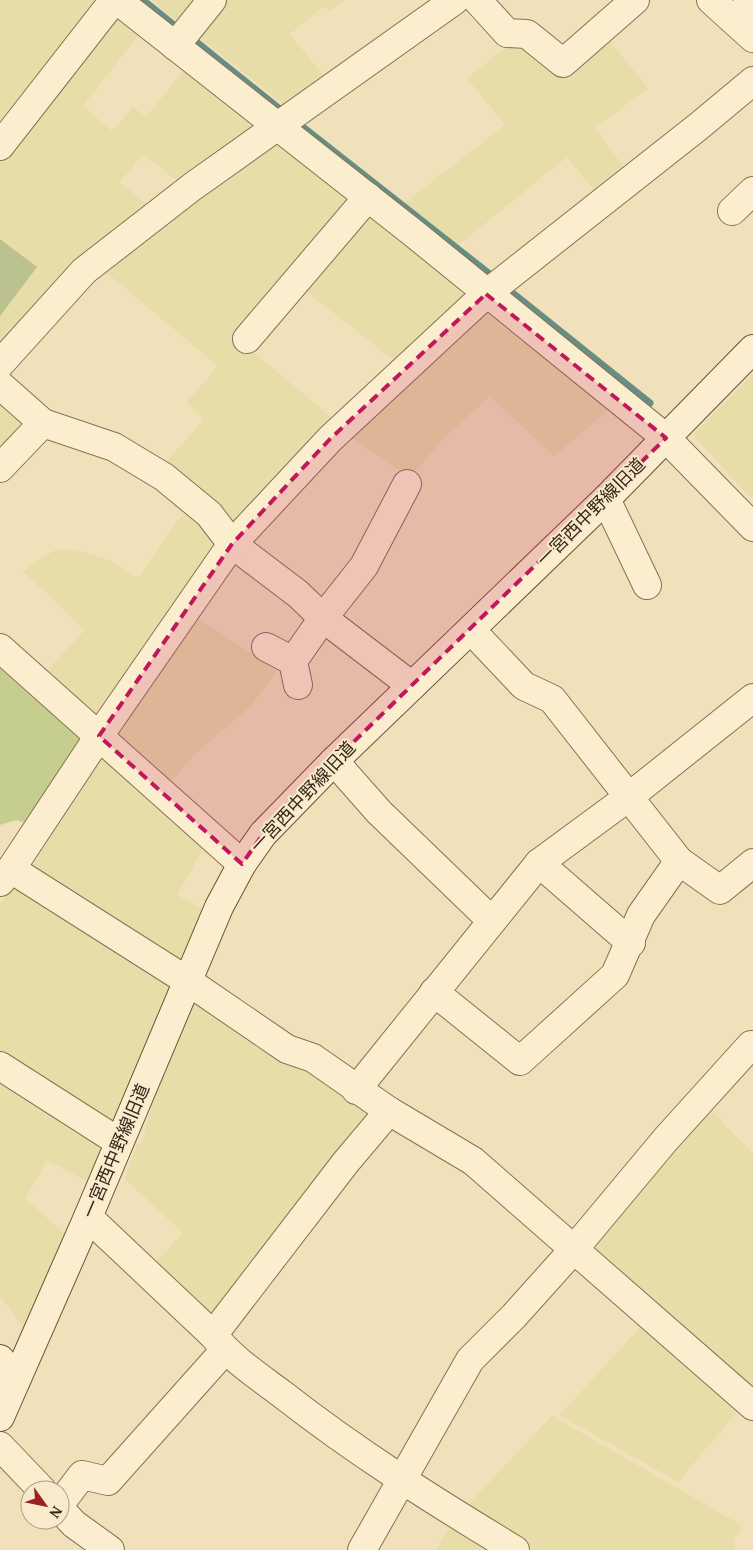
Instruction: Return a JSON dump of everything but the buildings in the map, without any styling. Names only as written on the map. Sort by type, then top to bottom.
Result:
[{"type":"street","points":[[0,146],[116,0],[368,197],[666,438],[753,527]]},
{"type":"street","points":[[175,46],[212,0]]},
{"type":"street","points":[[0,364],[84,271],[192,187],[279,127],[455,0]]},
{"type":"street","points":[[477,0],[507,33],[527,34],[563,63],[634,0]]},
{"type":"street","points":[[711,0],[747,19]]},
{"type":"street","points":[[753,80],[699,126],[486,294],[330,440],[232,544],[99,736],[6,875],[186,980],[287,1049],[313,1058],[356,1090],[473,1161],[575,1248],[753,1406]]},
{"type":"street","points":[[732,211],[753,191]]},
{"type":"street","points":[[247,339],[368,197]]},
{"type":"street","name":"一宮西中野線旧道","points":[[0,1417],[8,1370],[88,1217],[186,980],[219,907],[242,864],[264,834],[334,761],[606,499],[753,349]]},
{"type":"street","points":[[0,385],[43,423],[114,447],[164,477],[209,514],[232,544],[298,594],[323,618],[412,686]]},
{"type":"street","points":[[0,468],[43,423]]},
{"type":"street","points":[[266,647],[295,673],[323,618],[364,566],[407,484]]},
{"type":"street","points":[[606,499],[647,585]]},
{"type":"street","points":[[471,630],[524,686],[552,699],[630,796],[678,861],[720,890],[753,863]]},
{"type":"street","points":[[0,648],[242,864]]},
{"type":"street","points":[[356,1090],[539,863],[630,796],[753,698]]},
{"type":"street","points":[[334,761],[379,812],[492,921]]},
{"type":"street","points":[[434,992],[520,1060],[615,975],[641,915],[678,861]]},
{"type":"street","points":[[539,863],[630,943]]},
{"type":"street","points":[[362,1550],[470,1360],[514,1316],[575,1248],[666,1139],[751,1045],[753,1047]]},
{"type":"street","points":[[0,1066],[120,1142]]},
{"type":"street","points":[[70,1491],[82,1475],[108,1481],[219,1343],[346,1162],[389,1111]]},
{"type":"street","points":[[88,1217],[219,1343],[310,1417],[402,1482],[515,1550]]},
{"type":"street","points":[[0,1446],[32,1480]]},
{"type":"street","points":[[70,1520],[110,1550]]},
{"type":"highlighted area","points":[[486,294],[666,438],[334,761],[263,834],[242,864],[99,736],[232,544],[330,439]]},
{"type":"shaded area","points":[[0,0],[100,0],[0,139]]},
{"type":"shaded area","points":[[151,0],[202,0],[182,25]]},
{"type":"shaded area","points":[[221,0],[344,0],[330,11],[324,6],[290,34],[326,79],[287,107],[194,33]]},
{"type":"shaded area","points":[[111,10],[140,33],[83,106],[112,131],[133,107],[146,117],[184,70],[259,128],[184,186],[143,154],[120,182],[151,208],[0,350],[0,152]]},
{"type":"shaded area","points":[[604,34],[648,88],[595,128],[626,170],[597,194],[567,157],[456,247],[402,205],[505,125],[467,78],[518,38],[561,70]]},
{"type":"shaded area","points":[[273,140],[356,205],[240,341],[337,422],[235,526],[161,468],[204,419],[187,402],[218,366],[100,267]]},
{"type":"shaded area","points":[[362,209],[466,293],[462,305],[399,364],[297,284]]},
{"type":"shaded area","points":[[486,311],[611,408],[554,456],[490,396],[442,440],[410,478],[349,436]]},
{"type":"shaded area","points":[[753,374],[753,500],[693,435]]},
{"type":"shaded area","points":[[0,399],[25,420],[23,430],[5,448],[0,444]]},
{"type":"shaded area","points":[[188,506],[221,539],[101,721],[42,676],[85,630],[23,571],[55,550],[77,550],[109,560],[138,578]]},
{"type":"shaded area","points":[[193,615],[277,670],[252,705],[195,754],[166,787],[109,737]]},
{"type":"shaded area","points":[[106,751],[208,840],[177,895],[205,911],[180,966],[29,871]]},
{"type":"shaded area","points":[[17,883],[173,984],[116,1125],[0,1056],[0,904]]},
{"type":"shaded area","points":[[200,1002],[305,1073],[309,1068],[371,1111],[217,1317],[206,1316],[153,1265],[183,1233],[125,1179],[137,1145],[141,1144],[154,1100],[195,1003]]},
{"type":"shaded area","points":[[0,1083],[51,1116],[56,1111],[105,1149],[89,1182],[47,1160],[25,1199],[69,1237],[29,1334],[0,1296]]},
{"type":"shaded area","points":[[707,1106],[753,1154],[753,1398],[590,1252],[591,1243]]},
{"type":"shaded area","points":[[645,1322],[742,1406],[678,1482],[560,1415]]},
{"type":"shaded area","points":[[552,1416],[741,1525],[740,1534],[735,1535],[733,1550],[534,1550],[465,1508]]},
{"type":"shaded area","points":[[455,1519],[507,1550],[436,1550]]},
{"type":"green space","points":[[0,239],[37,267],[0,316]]},
{"type":"green space","points":[[0,660],[86,737],[38,827],[16,820],[0,825]]},
{"type":"waterway","points":[[143,0],[180,30]]},
{"type":"waterway","points":[[189,36],[286,114]]},
{"type":"waterway","points":[[294,120],[496,279]]},
{"type":"waterway","points":[[504,286],[650,403]]}]
